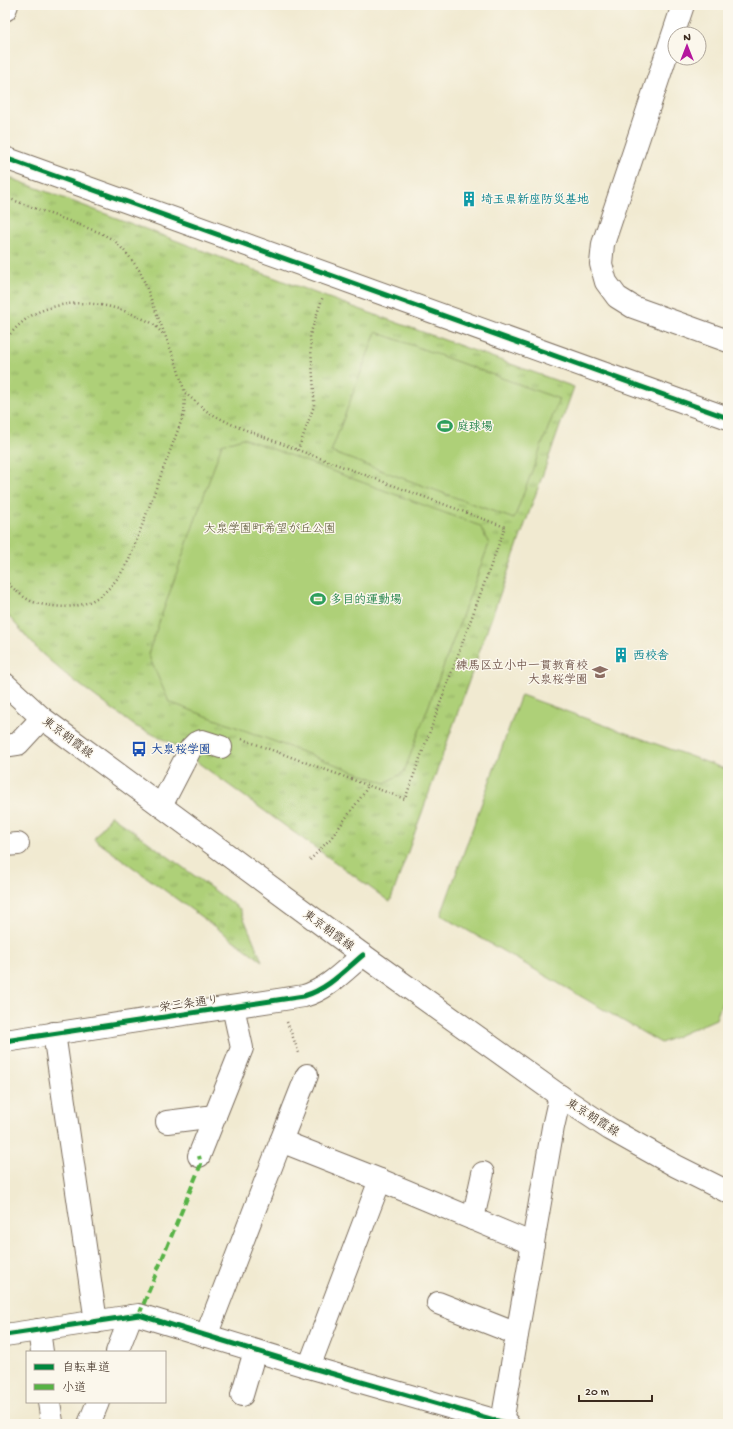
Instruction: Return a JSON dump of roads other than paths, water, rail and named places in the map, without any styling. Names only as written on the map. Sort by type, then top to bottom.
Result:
[{"type":"street","points":[[5,10],[7,5]]},
{"type":"street","points":[[683,5],[603,244],[601,264],[606,282],[617,297],[628,304],[728,341]]},
{"type":"street","points":[[5,158],[728,418]]},
{"type":"street","name":"東京朝霞線","points":[[5,684],[42,718],[363,955],[560,1096],[610,1129],[676,1166],[728,1192]]},
{"type":"street","points":[[5,746],[18,744],[42,718]]},
{"type":"street","points":[[161,806],[191,748],[196,743],[202,741],[230,742]]},
{"type":"street","name":"栄三条通り","points":[[5,1041],[296,998],[313,994],[330,984],[363,955]]},
{"type":"street","points":[[199,1156],[242,1048],[233,1007]]},
{"type":"street","points":[[54,1033],[96,1322]]},
{"type":"street","points":[[206,1336],[307,1075]]},
{"type":"street","points":[[5,1335],[139,1315],[309,1367],[505,1423],[517,1334],[553,1127],[560,1096]]},
{"type":"street","points":[[167,1122],[215,1116]]},
{"type":"street","points":[[281,1142],[380,1180],[533,1244]]},
{"type":"street","points":[[473,1219],[484,1173]]},
{"type":"street","points":[[309,1367],[380,1180]]},
{"type":"street","points":[[438,1303],[517,1334]]},
{"type":"street","points":[[117,1351],[131,1316]]},
{"type":"street","points":[[39,1330],[42,1351]]},
{"type":"street","points":[[242,1395],[255,1351]]},
{"type":"street","points":[[89,1424],[98,1403]]},
{"type":"place","name":"埼玉県新座防災基地","points":[[469,199]]},
{"type":"place","name":"庭球場","points":[[445,426]]},
{"type":"place","name":"多目的運動場","points":[[318,599]]},
{"type":"place","name":"西校舎","points":[[621,655]]},
{"type":"place","name":"練馬区立小中一貫教育校 大泉桜学園","points":[[600,672]]},
{"type":"place","name":"大泉桜学園","points":[[139,749]]},
{"type":"park label","name":"大泉学園町希望が丘公園","points":[[270,528]]}]
